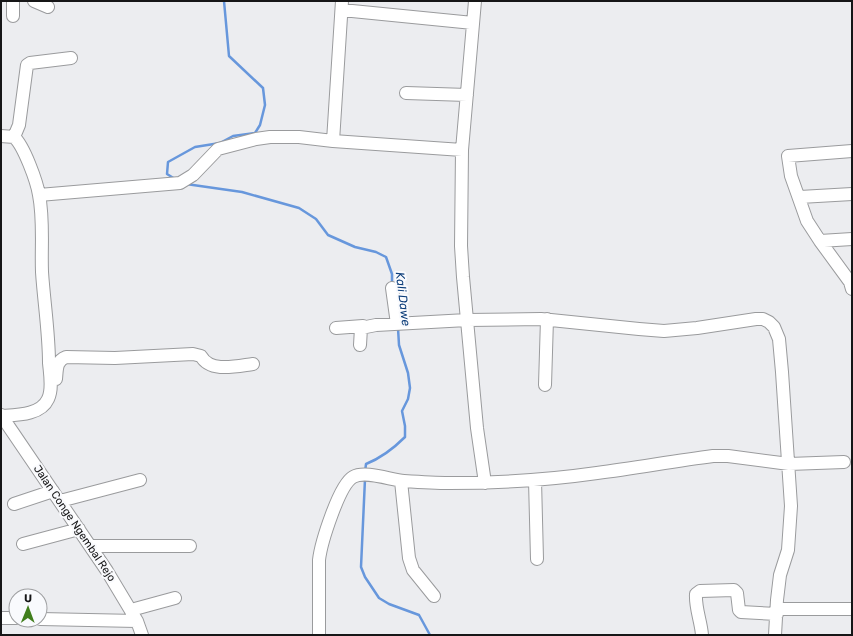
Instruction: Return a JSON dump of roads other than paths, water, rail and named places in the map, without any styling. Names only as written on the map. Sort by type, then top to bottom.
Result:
[{"type":"street","points":[[12,16],[13,1]]},
{"type":"street","points":[[34,1],[48,7]]},
{"type":"street","points":[[475,1],[462,150],[461,246],[477,428],[485,483]]},
{"type":"street","points":[[333,141],[342,6],[473,23]]},
{"type":"street","points":[[14,137],[19,125],[27,65],[30,63],[71,58]]},
{"type":"street","points":[[406,93],[467,95]]},
{"type":"street","points":[[1,136],[14,137],[18,142],[29,164],[40,195],[42,271],[49,349],[50,394],[45,406],[39,409],[19,415],[1,416]]},
{"type":"street","points":[[40,195],[174,184],[186,180],[193,175],[218,149],[256,139],[284,136],[462,150]]},
{"type":"street","points":[[851,284],[807,221],[800,197],[791,176],[788,156],[852,151]]},
{"type":"street","points":[[800,197],[852,194]]},
{"type":"street","points":[[820,241],[852,239]]},
{"type":"street","points":[[392,288],[397,324]]},
{"type":"street","points":[[545,385],[547,319]]},
{"type":"street","points":[[336,328],[467,320],[547,319],[658,331],[698,328],[756,319],[769,322],[774,327],[779,339],[791,506],[788,550],[780,575],[775,635]]},
{"type":"street","points":[[360,345],[360,330],[363,326]]},
{"type":"street","points":[[50,394],[54,391],[56,386],[58,363],[61,359],[66,358],[115,358],[188,354],[201,356],[207,363],[216,366],[253,364]]},
{"type":"street","name":"Jalan Conge Ngembal Rejo","points":[[1,416],[90,546],[134,616],[142,635]]},
{"type":"street","points":[[319,635],[319,560],[321,548],[342,492],[350,479],[353,477],[366,475],[401,481],[428,483],[485,483],[596,474],[714,456],[728,456],[789,464],[844,462]]},
{"type":"street","points":[[14,504],[140,480]]},
{"type":"street","points":[[535,480],[537,559]]},
{"type":"street","points":[[401,481],[411,565],[434,596]]},
{"type":"street","points":[[23,544],[79,529]]},
{"type":"street","points":[[90,546],[190,546]]},
{"type":"street","points":[[702,635],[696,597],[697,592],[700,591],[734,590],[737,592],[739,610],[741,612],[852,609]]},
{"type":"street","points":[[48,619],[134,616],[175,598]]},
{"type":"waterway","name":"Kali Dawe","points":[[175,179],[167,174],[168,162],[195,147],[220,143],[233,136],[255,133],[260,125],[265,105],[263,88],[229,56],[224,1]]},
{"type":"waterway","name":"Kali Dawe","points":[[186,184],[242,192],[299,208],[316,219],[328,235],[355,247],[376,252],[386,257],[392,274],[392,285]]},
{"type":"waterway","name":"Kali Dawe","points":[[365,472],[366,464],[387,453],[405,437],[405,426],[402,411],[408,399],[410,388],[408,373],[399,345],[398,328]]},
{"type":"waterway","name":"Kali Dawe","points":[[365,479],[361,567],[365,577],[379,598],[389,604],[419,615],[430,635]]}]
